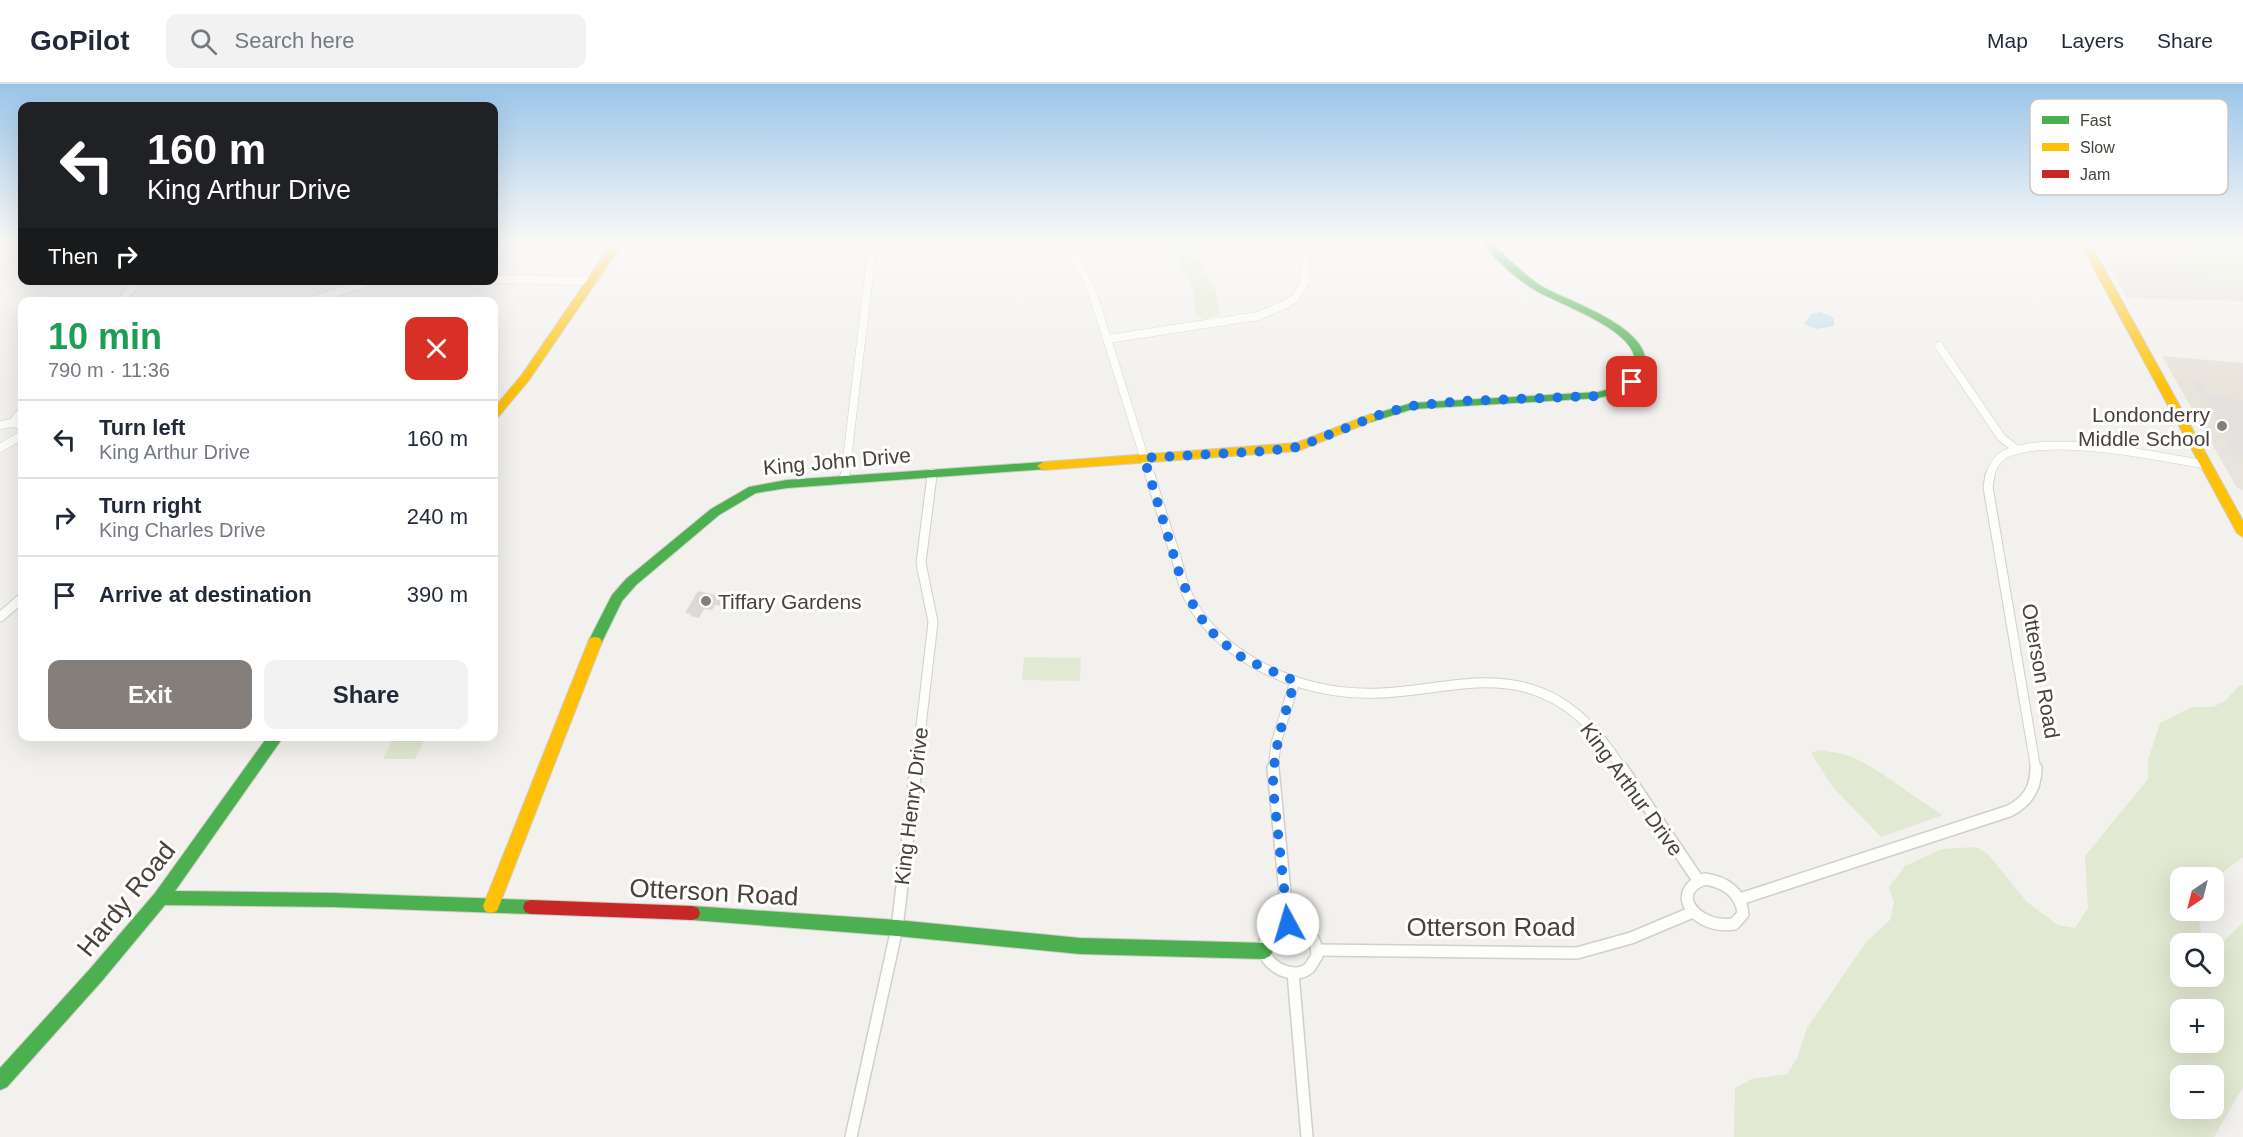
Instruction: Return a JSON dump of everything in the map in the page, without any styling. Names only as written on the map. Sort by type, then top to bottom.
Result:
[{"type":"street","points":[[320,297],[337,290]]},
{"type":"street","points":[[498,410],[525,378],[586,290]]},
{"type":"street","points":[[844,480],[867,290]]},
{"type":"street","name":"King Arthur Drive","points":[[1091,290],[1108,339],[1181,579],[1197,613],[1217,638],[1244,659],[1295,681],[1341,691],[1375,693],[1471,681],[1494,681],[1521,686],[1552,698],[1569,707],[1597,734],[1698,880]]},
{"type":"street","points":[[1108,339],[1249,318],[1281,308],[1301,290]]},
{"type":"street","name":"King John Drive","points":[[491,906],[602,625],[624,589],[682,538],[733,500],[764,487],[1298,447],[1384,413],[1412,406],[1463,401],[1598,396],[1623,388],[1636,379],[1641,371],[1642,357],[1627,335],[1610,324],[1540,290]]},
{"type":"street","points":[[2111,290],[2243,533]]},
{"type":"street","points":[[1939,346],[2001,437],[2017,450],[2054,448],[2098,450],[2207,465]]},
{"type":"street","points":[[12,423],[18,416]]},
{"type":"street","points":[[0,425],[18,424]]},
{"type":"street","points":[[0,448],[18,437]]},
{"type":"street","name":"Otterson Road","points":[[1740,899],[2009,811],[2028,799],[2037,778],[2037,766],[1988,487],[1989,474],[1995,463],[2005,455],[2017,450]]},
{"type":"street","name":"King Henry Drive","points":[[851,1137],[897,928],[933,622],[921,563],[932,473]]},
{"type":"street","points":[[0,617],[18,601]]},
{"type":"street","points":[[1288,924],[1273,788],[1273,765],[1276,743],[1295,681]]},
{"type":"street","name":"Hardy Road","points":[[0,1081],[95,976],[161,898],[273,741]]},
{"type":"street","points":[[1714,879],[1722,882],[1740,899],[1743,914],[1734,924],[1718,926],[1693,912],[1686,892],[1692,882],[1714,879]]},
{"type":"street","name":"Otterson Road","points":[[161,898],[333,900],[694,913],[897,928],[1098,947],[1264,951]]},
{"type":"street","name":"Otterson Road","points":[[1318,950],[1577,953],[1630,938],[1693,912]]},
{"type":"street","points":[[1288,924],[1309,932],[1314,937],[1318,950],[1311,967],[1293,973],[1274,967],[1264,951],[1267,934],[1276,926],[1288,924]]},
{"type":"street","points":[[1293,973],[1307,1137]]},
{"type":"shaded area","points":[[2122,290],[2243,290],[2243,301],[2127,298]]},
{"type":"shaded area","name":"Londonderry Middle School","points":[[2162,356],[2243,363],[2243,490],[2237,488]]},
{"type":"shaded area","points":[[2194,381],[2202,382],[2210,395],[2243,400],[2243,457],[2235,456]]},
{"type":"green space","points":[[1192,290],[1215,290],[1219,315],[1203,319],[1194,312]]},
{"type":"green space","points":[[1024,657],[1081,658],[1080,681],[1022,680]]},
{"type":"green space","points":[[2243,685],[2243,857],[2224,871],[2224,867],[2170,867],[2170,921],[2199,921],[2201,933],[2170,933],[2170,987],[2224,987],[2224,941],[2243,922],[2243,1087],[2214,1137],[1734,1137],[1735,1088],[1752,1079],[1787,1074],[1797,1058],[1807,1028],[1867,941],[1890,920],[1894,903],[1889,887],[1905,866],[1942,849],[1975,847],[1987,853],[2027,902],[2058,925],[2075,928],[2088,908],[2085,856],[2148,779],[2148,760],[2160,723],[2192,707],[2213,707],[2226,700],[2239,686]]},
{"type":"green space","points":[[392,741],[424,741],[415,759],[383,759]]},
{"type":"green space","points":[[1820,750],[1848,756],[1864,763],[1943,815],[1881,837],[1832,786],[1811,753]]},
{"type":"water","points":[[1820,312],[1834,318],[1834,326],[1817,329],[1804,324],[1812,314]]},
{"type":"building","name":"Tiffary Gardens","points":[[698,591],[735,600],[733,607],[715,605],[712,610],[704,609],[699,618],[690,616],[692,614],[685,613]]},
{"type":"traffic: fast","points":[[1371,418],[1412,406],[1598,395],[1622,389],[1637,378],[1641,362],[1636,347],[1624,334],[1590,313],[1542,290]]},
{"type":"traffic: fast","points":[[595,642],[617,598],[631,582],[715,512],[753,490],[787,484],[1043,466]]},
{"type":"traffic: fast","points":[[0,1081],[95,976],[161,898],[273,741]]},
{"type":"traffic: fast","points":[[161,898],[333,900],[531,907]]},
{"type":"traffic: fast","points":[[692,913],[897,928],[1080,946],[1264,951]]},
{"type":"traffic: slow","points":[[498,410],[525,378],[585,290]]},
{"type":"traffic: slow","points":[[2111,290],[2243,533]]},
{"type":"traffic: slow","points":[[1043,466],[1298,447],[1371,418]]},
{"type":"traffic: slow","points":[[491,906],[595,642]]},
{"type":"traffic: jam","points":[[531,907],[692,913]]},
{"type":"place","name":"Londonderry Middle School","points":[[2222,426]]},
{"type":"place","name":"Tiffary Gardens","points":[[706,601]]},
{"type":"route","points":[[1288,924],[1273,788],[1273,765],[1276,743],[1295,681],[1244,659],[1217,638],[1197,613],[1181,579],[1144,458],[1298,447],[1384,413],[1412,406],[1463,401],[1598,396],[1618,391],[1632,382]]}]
